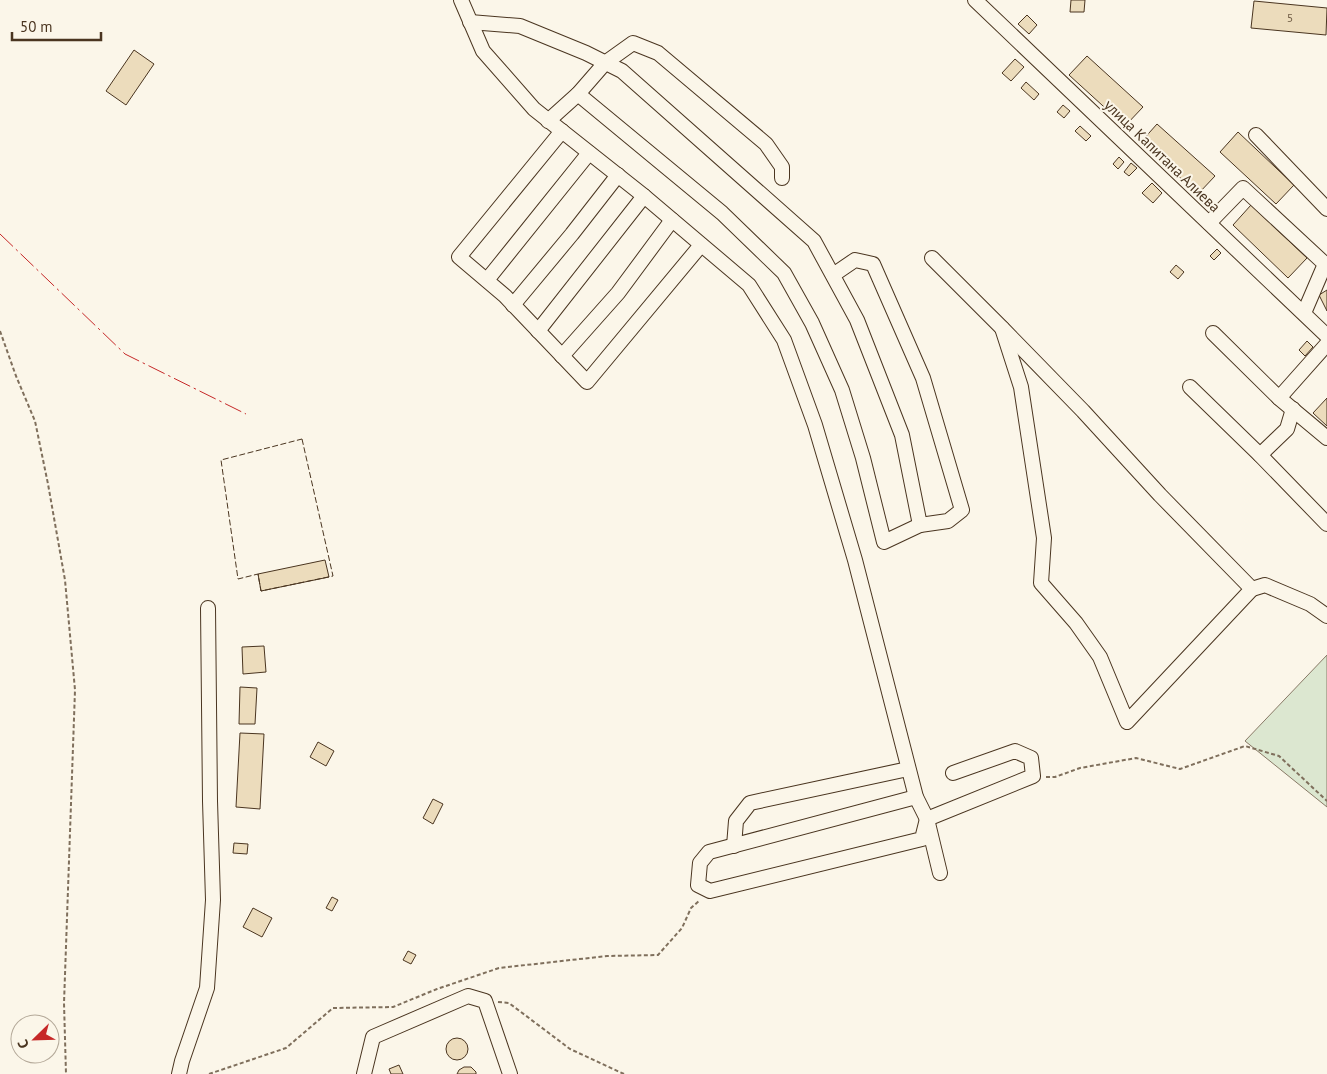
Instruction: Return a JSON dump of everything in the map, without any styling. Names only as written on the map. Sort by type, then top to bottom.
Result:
[{"type":"street","points":[[462,0],[483,51],[534,109],[644,196],[749,285],[784,340],[815,426],[854,560],[908,769],[916,797],[927,819],[940,873]]},
{"type":"street","name":"улица Капитана Алиева","points":[[975,0],[1327,337]]},
{"type":"street","points":[[470,22],[520,26],[586,53],[622,71],[814,241],[857,320],[902,435],[920,525]]},
{"type":"street","points":[[548,121],[578,94],[605,63],[633,43],[658,53],[766,144],[782,167],[782,178]]},
{"type":"street","points":[[578,94],[722,213],[784,272],[812,323],[842,390],[884,542],[920,525],[948,521],[962,510],[924,378],[873,264],[855,260],[833,275]]},
{"type":"street","points":[[562,131],[459,257],[513,305],[587,382],[701,244]]},
{"type":"street","points":[[1256,135],[1327,208]]},
{"type":"street","points":[[487,280],[589,153]]},
{"type":"street","points":[[513,305],[618,175]]},
{"type":"street","points":[[1209,223],[1243,188],[1325,264],[1304,313]]},
{"type":"street","points":[[538,331],[644,196]]},
{"type":"street","points":[[562,356],[618,292],[672,220]]},
{"type":"street","points":[[932,258],[1083,411],[1160,495],[1252,589]]},
{"type":"street","points":[[1002,328],[1021,387],[1044,538],[1040,584],[1076,623],[1100,657],[1127,722],[1252,589],[1264,584],[1310,604],[1327,616]]},
{"type":"street","points":[[1213,333],[1279,398],[1327,438]]},
{"type":"street","points":[[1279,398],[1327,337]]},
{"type":"street","points":[[1190,387],[1327,524]]},
{"type":"street","points":[[1260,455],[1287,429],[1294,409]]},
{"type":"street","points":[[179,1074],[207,988],[213,900],[208,608]]},
{"type":"street","points":[[927,819],[1033,776],[1031,758],[1015,751],[953,773]]},
{"type":"street","points":[[734,846],[736,821],[750,803],[908,769]]},
{"type":"street","points":[[916,797],[709,852],[700,863],[698,885],[710,891],[922,840],[927,819]]},
{"type":"street","points":[[364,1074],[373,1037],[468,996],[485,1001],[510,1074]]},
{"type":"path","points":[[0,331],[35,421],[65,580],[75,690],[64,1003],[66,1074]]},
{"type":"path","points":[[1033,776],[1055,777],[1080,768],[1136,758],[1180,769],[1245,746],[1279,756],[1327,801]]},
{"type":"path","points":[[485,1001],[509,1003],[570,1050],[624,1074]]},
{"type":"green space","points":[[1327,655],[1327,807],[1245,741]]},
{"type":"building","points":[[1071,0],[1085,0],[1084,12],[1070,12]]},
{"type":"building","points":[[1254,1],[1327,8],[1326,35],[1251,28]]},
{"type":"building","points":[[1027,15],[1037,25],[1029,34],[1018,24]]},
{"type":"building","points":[[134,50],[154,64],[126,105],[106,91]]},
{"type":"building","points":[[1087,56],[1143,107],[1125,126],[1069,75]]},
{"type":"building","points":[[1015,59],[1024,67],[1011,81],[1002,73]]},
{"type":"building","points":[[1026,82],[1039,94],[1034,100],[1021,88]]},
{"type":"building","points":[[1063,105],[1070,111],[1064,118],[1057,112]]},
{"type":"building","points":[[1157,124],[1215,176],[1198,194],[1141,142]]},
{"type":"building","points":[[1080,126],[1091,136],[1086,141],[1075,131]]},
{"type":"building","points":[[1238,132],[1294,185],[1276,204],[1220,152]]},
{"type":"building","points":[[1119,157],[1124,162],[1118,169],[1113,164]]},
{"type":"building","points":[[1131,163],[1137,168],[1129,176],[1124,172]]},
{"type":"building","points":[[1152,183],[1162,193],[1153,203],[1142,193]]},
{"type":"building","points":[[1251,205],[1307,258],[1288,278],[1233,225]]},
{"type":"building","points":[[1217,249],[1221,253],[1214,260],[1210,256]]},
{"type":"building","points":[[1176,265],[1184,272],[1178,279],[1170,272]]},
{"type":"building","points":[[1327,290],[1327,311],[1319,295]]},
{"type":"building","points":[[1307,341],[1313,347],[1305,356],[1299,350]]},
{"type":"building","points":[[1327,398],[1327,426],[1313,413]]},
{"type":"building","points":[[325,560],[329,577],[261,591],[258,574]]},
{"type":"building","points":[[264,646],[266,672],[243,674],[242,647]]},
{"type":"building","points":[[240,687],[257,688],[255,724],[239,724]]},
{"type":"building","points":[[240,733],[264,734],[260,809],[236,807]]},
{"type":"building","points":[[318,742],[334,751],[326,766],[310,757]]},
{"type":"building","points":[[433,799],[443,804],[433,824],[423,818]]},
{"type":"building","points":[[234,843],[248,844],[247,854],[233,853]]},
{"type":"building","points":[[332,897],[338,900],[332,911],[326,908]]},
{"type":"building","points":[[253,908],[272,918],[262,937],[243,927]]},
{"type":"building","points":[[408,951],[416,955],[411,964],[403,960]]},
{"type":"building","points":[[457,1038],[465,1041],[468,1049],[465,1057],[457,1060],[449,1057],[446,1049],[449,1041]]},
{"type":"building","points":[[399,1065],[403,1074],[391,1074],[389,1069]]},
{"type":"building","points":[[464,1067],[471,1067],[476,1074],[457,1074]]},
{"type":"fence","points":[[302,439],[333,576],[261,591],[258,574],[238,579],[221,460],[302,439]]},
{"type":"power","points":[[0,234],[125,354],[246,414]]}]
